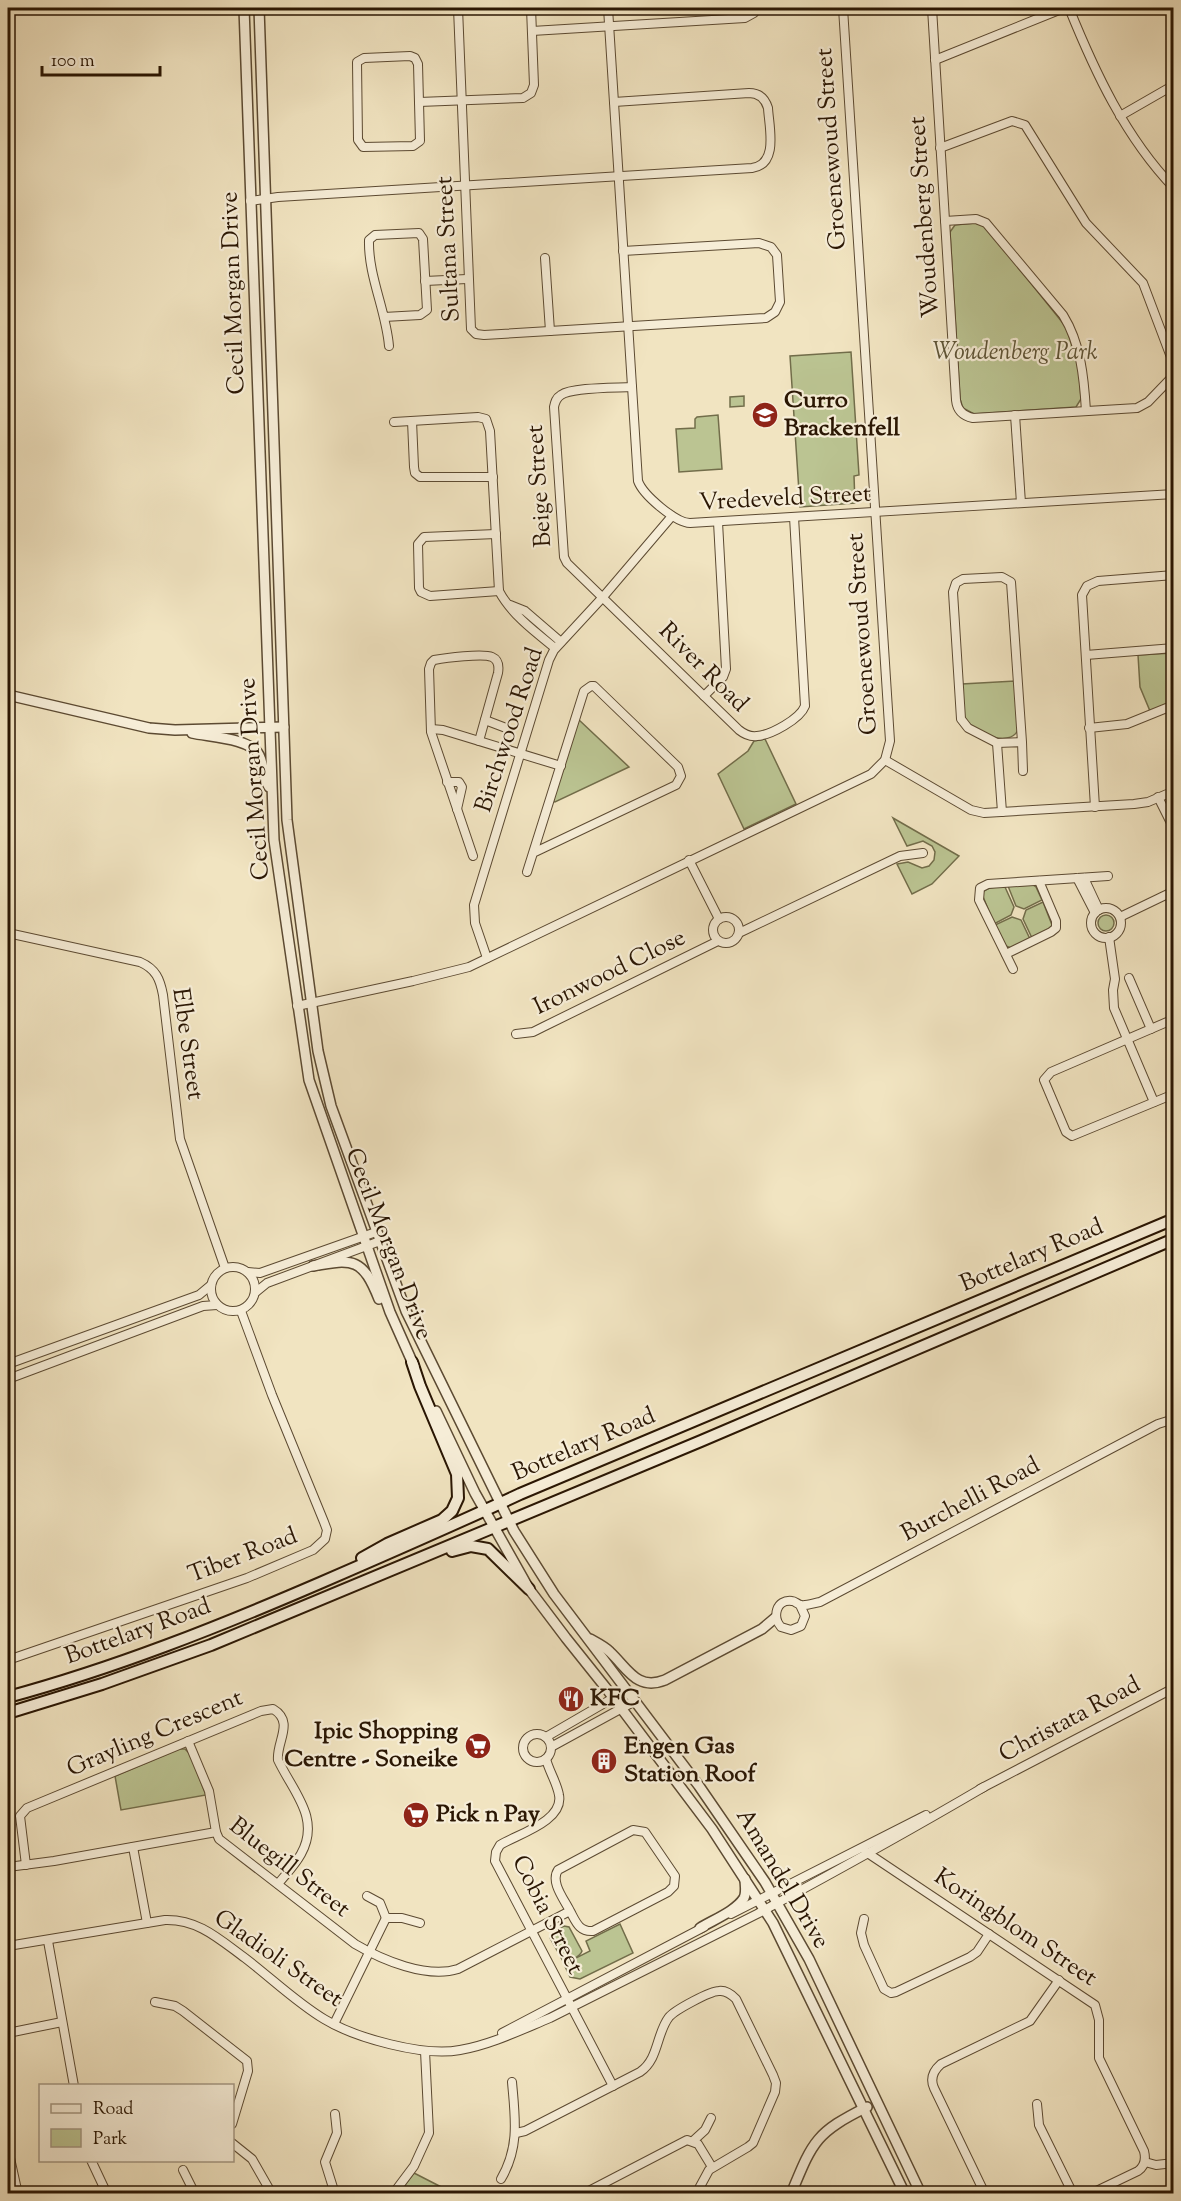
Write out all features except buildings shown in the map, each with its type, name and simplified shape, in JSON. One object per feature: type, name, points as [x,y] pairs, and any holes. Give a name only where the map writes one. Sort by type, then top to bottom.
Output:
[{"type":"main road","name":"Bottelary Road","points":[[8,1697],[149,1652],[240,1617],[501,1503],[1173,1219]]},
{"type":"main road","name":"Bottelary Road","points":[[8,1713],[179,1658],[701,1441],[1173,1239]]},
{"type":"main road","points":[[318,1584],[387,1544],[442,1520],[456,1506],[459,1488],[457,1474],[412,1362]]},
{"type":"main road","points":[[392,1569],[462,1548],[478,1546],[488,1549],[529,1589]]},
{"type":"street","name":"Cecil Morgan Drive","points":[[244,8],[275,849],[309,1080],[364,1241],[396,1326],[493,1527]]},
{"type":"street","name":"Cecil Morgan Drive","points":[[258,8],[289,845],[318,1051],[331,1106],[406,1311],[508,1520]]},
{"type":"street","name":"Sultana Street","points":[[458,8],[469,326],[476,334],[484,335],[766,318],[776,312],[780,302],[777,255],[771,247],[759,243],[623,251]]},
{"type":"street","points":[[419,102],[523,98],[529,95],[534,85],[531,8]]},
{"type":"street","name":"Vredeveld Street","points":[[608,8],[638,481],[642,489],[672,516],[686,524],[1173,494]]},
{"type":"street","points":[[532,31],[745,18],[758,8]]},
{"type":"street","name":"Groenewoud Street","points":[[297,1006],[469,967],[871,774],[885,760],[890,741],[843,8]]},
{"type":"street","name":"Woudenberg Street","points":[[932,8],[958,407],[963,414],[973,418],[1137,408],[1148,402],[1173,375]]},
{"type":"street","points":[[935,60],[1064,8]]},
{"type":"street","points":[[1070,8],[1090,60],[1120,116],[1155,168],[1173,188]]},
{"type":"street","points":[[410,56],[415,58],[418,64],[419,102],[420,141],[417,145],[363,147],[358,141],[357,62],[362,58],[410,56]]},
{"type":"street","points":[[1120,116],[1173,85]]},
{"type":"street","points":[[250,201],[266,198],[757,167],[765,163],[770,155],[765,101],[753,93],[614,102]]},
{"type":"street","points":[[940,148],[1011,121],[1025,125],[1086,223],[1143,283],[1173,365]]},
{"type":"street","points":[[945,221],[976,219],[986,223],[1063,315],[1070,328],[1082,365],[1086,411]]},
{"type":"street","points":[[384,317],[424,313],[427,308],[421,234],[414,232],[375,235],[368,243],[389,346]]},
{"type":"street","points":[[544,258],[550,331]]},
{"type":"street","points":[[425,281],[467,279]]},
{"type":"street","name":"Beige Street","points":[[603,597],[564,557],[554,407],[557,398],[567,392],[632,387]]},
{"type":"street","points":[[1015,415],[1021,503]]},
{"type":"street","points":[[394,422],[478,417],[486,419],[490,431],[499,591],[508,605],[525,611],[558,645]]},
{"type":"street","points":[[412,421],[414,467],[415,473],[420,477],[493,477]]},
{"type":"street","name":"Birchwood Road","points":[[487,958],[475,923],[474,905],[545,672],[558,645],[603,597],[672,516]]},
{"type":"street","name":"River Road","points":[[603,597],[739,730],[750,736],[761,735],[797,718],[803,711],[805,700],[794,516]]},
{"type":"street","points":[[704,696],[723,677],[726,669],[718,522]]},
{"type":"street","points":[[496,534],[424,537],[418,544],[419,588],[421,592],[430,596],[499,591]]},
{"type":"street","points":[[1095,807],[1082,595],[1087,586],[1098,581],[1173,575]]},
{"type":"street","points":[[1022,742],[997,743],[968,728],[961,719],[952,592],[956,583],[963,579],[1002,577],[1011,582],[1022,742],[1023,771]]},
{"type":"street","points":[[1086,655],[1173,648]]},
{"type":"street","points":[[473,856],[431,729],[430,663],[439,659],[489,656],[497,661],[500,666],[479,741]]},
{"type":"street","points":[[527,872],[584,691],[591,686],[599,689],[678,767],[681,776],[676,785],[533,853]]},
{"type":"street","points":[[8,695],[127,724],[237,741],[250,746],[259,756],[265,779],[272,790]]},
{"type":"street","points":[[1089,728],[1127,724],[1173,705]]},
{"type":"street","points":[[485,720],[506,728]]},
{"type":"street","points":[[175,730],[284,727]]},
{"type":"street","points":[[431,729],[443,729],[561,766]]},
{"type":"street","points":[[997,743],[1002,812]]},
{"type":"street","points":[[885,760],[971,810],[984,813],[1134,804],[1148,802],[1173,791]]},
{"type":"street","points":[[447,782],[459,782],[462,787],[457,809]]},
{"type":"street","points":[[1158,797],[1173,829]]},
{"type":"street","points":[[719,919],[713,930],[718,941],[731,943],[739,933],[900,856],[924,853]]},
{"type":"street","points":[[689,860],[719,919]]},
{"type":"street","points":[[1013,969],[979,900],[980,888],[988,884],[1108,876]]},
{"type":"street","points":[[1080,878],[1097,911]]},
{"type":"street","points":[[1006,954],[1056,928],[1056,921],[1039,881]]},
{"type":"street","points":[[1120,917],[1173,891]]},
{"type":"street","points":[[1104,908],[1114,910],[1120,917],[1118,932],[1108,937],[1099,936],[1091,923],[1097,911],[1104,908]]},
{"type":"street","points":[[719,919],[732,918],[738,924],[739,933]]},
{"type":"street","name":"Elbe Street","points":[[8,933],[140,962],[148,966],[158,977],[163,995],[182,1146],[225,1268]]},
{"type":"street","points":[[1108,937],[1116,979],[1112,1000],[1126,1039],[1154,1102]]},
{"type":"street","name":"Ironwood Close","points":[[516,1034],[533,1032],[718,941]]},
{"type":"street","points":[[1129,978],[1151,1029]]},
{"type":"street","points":[[1173,1019],[1051,1072],[1044,1080],[1066,1132],[1072,1137],[1173,1094]]},
{"type":"street","points":[[8,1364],[199,1295],[225,1268],[241,1268],[260,1274],[378,1236]]},
{"type":"street","points":[[211,1285],[213,1299],[217,1305],[229,1312],[241,1311],[249,1305],[263,1285],[314,1266],[364,1241]]},
{"type":"street","points":[[314,1266],[343,1262],[357,1264],[371,1279],[381,1303],[396,1326]]},
{"type":"street","points":[[248,1272],[253,1278],[256,1292]]},
{"type":"street","points":[[8,1378],[203,1306],[217,1305]]},
{"type":"street","name":"Tiber Road","points":[[8,1660],[247,1578],[313,1550],[324,1542],[327,1534],[324,1522],[272,1395],[241,1311]]},
{"type":"street","name":"Burchelli Road","points":[[775,1618],[777,1608],[785,1601],[796,1602],[800,1605],[820,1602],[1158,1424],[1173,1413]]},
{"type":"street","name":"Burchelli Road","points":[[1158,1424],[1173,1419]]},
{"type":"street","name":"Amandel Drive","points":[[508,1520],[554,1594],[711,1803],[772,1893],[809,1959],[921,2193]]},
{"type":"street","name":"Amandel Drive","points":[[493,1527],[529,1589],[712,1829],[759,1900],[804,1983],[905,2193]]},
{"type":"street","points":[[588,1638],[609,1651],[639,1680],[653,1684],[665,1680],[762,1629],[775,1618],[781,1627],[791,1630],[801,1626],[805,1616],[820,1602]]},
{"type":"street","points":[[800,1605],[805,1616]]},
{"type":"street","name":"Christata Road","points":[[859,1848],[984,1787],[1173,1688]]},
{"type":"street","points":[[546,1737],[627,1690]]},
{"type":"street","points":[[551,1747],[546,1737],[542,1735],[532,1735],[523,1744],[526,1757],[542,1760],[551,1747],[635,1701]]},
{"type":"street","name":"Grayling Crescent","points":[[26,1865],[20,1820],[23,1811],[265,1709],[273,1709],[284,1721],[278,1760],[306,1812],[309,1828],[301,1853],[278,1884]]},
{"type":"street","points":[[188,1741],[208,1788],[216,1832]]},
{"type":"street","name":"Cobia Street","points":[[542,1760],[560,1797],[557,1810],[546,1821],[500,1845],[495,1858],[613,2086]]},
{"type":"street","name":"Christata Road","points":[[869,1854],[984,1787]]},
{"type":"street","points":[[633,1830],[642,1830],[647,1834],[675,1876],[674,1886],[668,1892],[593,1930],[587,1931],[581,1928],[570,1911],[555,1881],[558,1869],[633,1830]]},
{"type":"street","name":"Bluegill Street","points":[[8,1867],[216,1832],[219,1839],[355,1944],[370,1953],[420,1970],[442,1972],[458,1969],[570,1911]]},
{"type":"street","points":[[133,1846],[147,1923]]},
{"type":"street","points":[[772,1893],[859,1848]]},
{"type":"street","name":"Koringblom Street","points":[[859,1848],[1091,2001],[1097,2010],[1099,2020],[1099,2058],[1144,2151],[1145,2162]]},
{"type":"street","points":[[777,1902],[869,1854]]},
{"type":"street","points":[[700,1928],[743,1899],[746,1889],[744,1877]]},
{"type":"street","name":"Gladioli Street","points":[[488,2041],[700,1928],[772,1893]]},
{"type":"street","points":[[334,2024],[386,1918],[380,1903],[367,1896]]},
{"type":"street","name":"Gladioli Street","points":[[8,1946],[165,1920],[179,1921],[206,1929],[324,2019],[334,2024],[368,2037],[408,2048],[425,2051],[460,2050],[520,2030],[572,2006],[777,1902]]},
{"type":"street","points":[[386,1918],[402,1918],[420,1923]]},
{"type":"street","points":[[864,1919],[861,1933],[864,1945],[883,1986],[891,1993],[970,1957],[977,1952],[990,1934]]},
{"type":"street","points":[[48,1941],[74,2084]]},
{"type":"street","points":[[985,2193],[934,2088],[932,2080],[934,2072],[941,2064],[1030,2021],[1059,1980]]},
{"type":"street","points":[[516,2133],[525,2131],[648,2066],[665,2023],[672,2014],[714,1992],[722,1991],[733,1996],[773,2075],[776,2088],[753,2143],[712,2168],[704,2176],[696,2193]]},
{"type":"street","points":[[155,2001],[170,2004],[183,2011],[247,2061],[248,2070],[234,2117]]},
{"type":"street","points":[[8,2032],[62,2022]]},
{"type":"street","points":[[393,2193],[414,2166],[429,2133],[425,2051]]},
{"type":"street","points":[[501,2179],[510,2164],[516,2133],[512,2082]]},
{"type":"street","points":[[791,2193],[817,2139],[833,2126],[878,2102]]},
{"type":"street","points":[[1037,2104],[1039,2125],[1073,2193]]},
{"type":"street","points":[[334,2114],[337,2133],[325,2162],[335,2193]]},
{"type":"street","points":[[693,2141],[705,2130],[711,2118]]},
{"type":"street","points":[[583,2193],[682,2142],[693,2141],[698,2144],[712,2168]]},
{"type":"street","points":[[234,2145],[252,2159],[272,2193]]},
{"type":"street","points":[[8,2149],[18,2193]]},
{"type":"street","points":[[92,2162],[108,2193]]},
{"type":"street","points":[[1090,2193],[1138,2171],[1145,2162],[1156,2165],[1173,2163]]},
{"type":"street","points":[[183,2170],[195,2193]]},
{"type":"street","points":[[341,2193],[356,2191],[378,2193]]},
{"type":"green space","points":[[702,8],[752,8],[745,11],[703,14]]},
{"type":"green space","name":"Woudenberg Park","points":[[975,223],[985,226],[1066,327],[1079,366],[1081,399],[1076,407],[974,414],[963,408],[960,399],[950,232],[955,225]]},
{"type":"green space","points":[[851,352],[859,475],[854,476],[855,503],[800,507],[790,356]]},
{"type":"green space","points":[[744,396],[744,406],[730,407],[730,397]]},
{"type":"green space","points":[[718,415],[722,469],[679,472],[676,429],[695,428],[697,417]]},
{"type":"green space","points":[[1173,653],[1173,701],[1150,711],[1140,687],[1138,655]]},
{"type":"green space","points":[[1015,681],[1018,730],[1013,736],[999,738],[991,736],[982,733],[969,723],[963,710],[962,684]]},
{"type":"green space","points":[[578,719],[629,767],[555,802],[553,801]]},
{"type":"green space","points":[[765,739],[796,804],[744,829],[718,774],[748,751],[754,741]]},
{"type":"green space","points":[[893,818],[959,856],[932,884],[912,894],[897,864],[908,862],[922,868],[929,866],[934,860],[935,852],[932,846],[923,841],[907,846]]},
{"type":"green space","points":[[1033,885],[1042,900],[1024,909],[1016,906],[1008,886]]},
{"type":"green space","points":[[1005,887],[1014,907],[1011,915],[994,924],[982,894],[989,888]]},
{"type":"green space","points":[[1043,902],[1052,925],[1050,929],[1032,938],[1023,919],[1026,910]]},
{"type":"green space","points":[[1103,915],[1109,915],[1114,923],[1112,929],[1103,931],[1098,926],[1098,920]]},
{"type":"green space","points":[[1012,917],[1021,920],[1030,939],[1011,948],[1006,946],[995,925]]},
{"type":"green space","points":[[179,1749],[185,1749],[190,1754],[206,1795],[121,1810],[115,1776]]},
{"type":"green space","points":[[620,1924],[633,1953],[580,1979],[570,1977],[564,1964],[590,1951],[586,1941]]},
{"type":"green space","points":[[564,1926],[569,1927],[582,1951],[577,1957],[563,1961],[550,1938],[552,1932]]},
{"type":"green space","points":[[414,2173],[453,2193],[398,2194]]},
{"type":"place","name":"Curro Brackenfell","points":[[765,415]]},
{"type":"place","name":"KFC","points":[[571,1699]]},
{"type":"place","name":"Ipic Shopping Centre - Soneike","points":[[478,1746]]},
{"type":"place","name":"Engen Gas Station Roof","points":[[604,1761]]},
{"type":"place","name":"Pick n Pay","points":[[416,1815]]}]
